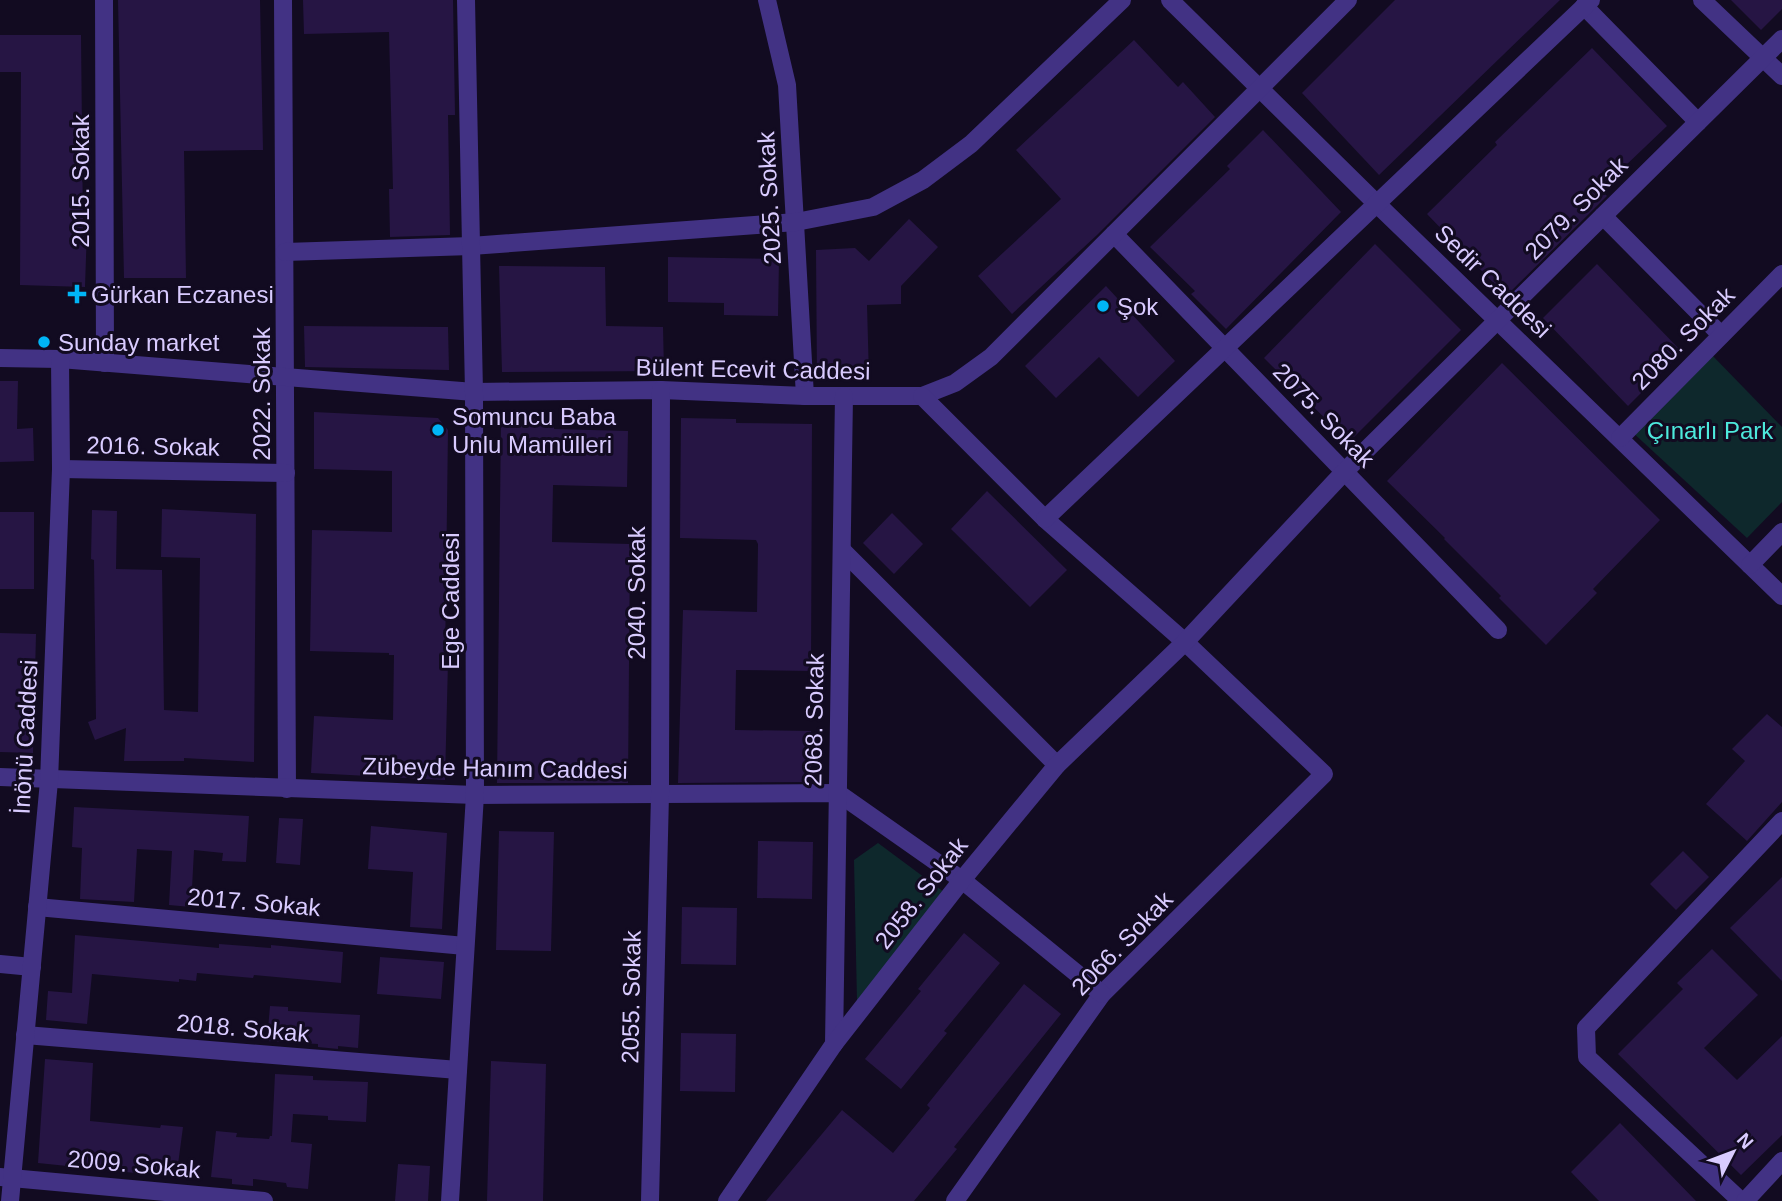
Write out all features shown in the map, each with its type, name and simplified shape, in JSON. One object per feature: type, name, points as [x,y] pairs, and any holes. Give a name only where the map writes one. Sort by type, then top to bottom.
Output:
[{"type":"street","name":"2015. Sokak","points":[[104,0],[105,363]]},
{"type":"street","name":"2022. Sokak","points":[[283,0],[287,789]]},
{"type":"street","name":"Ege Caddesi","points":[[450,1201],[475,795],[474,392],[466,0]]},
{"type":"street","name":"2025. Sokak","points":[[766,0],[787,85],[805,396]]},
{"type":"street","points":[[285,252],[471,246],[796,222],[873,207],[923,180],[971,144],[1122,0]]},
{"type":"street","name":"Sedir Caddesi","points":[[1170,0],[1782,596]]},
{"type":"street","name":"Bülent Ecevit Caddesi","points":[[0,358],[60,359],[474,392],[660,390],[805,396],[922,396],[955,383],[991,356],[1348,0]]},
{"type":"street","points":[[1702,0],[1782,76]]},
{"type":"street","points":[[1045,519],[1587,3],[1698,122]]},
{"type":"street","name":"2079. Sokak","points":[[1185,642],[1345,471],[1782,39]]},
{"type":"street","points":[[1602,216],[1721,335]]},
{"type":"street","name":"2075. Sokak","points":[[1114,234],[1499,630]]},
{"type":"street","name":"2080. Sokak","points":[[1620,438],[1782,274]]},
{"type":"street","name":"İnönü Caddesi","points":[[10,1201],[6,1177],[25,1035],[49,780],[61,470],[60,359]]},
{"type":"street","name":"2040. Sokak","points":[[660,390],[660,795]]},
{"type":"street","name":"2068. Sokak","points":[[834,1044],[844,396]]},
{"type":"street","points":[[922,396],[1045,519],[1185,642]]},
{"type":"street","name":"2016. Sokak","points":[[61,470],[286,472]]},
{"type":"street","points":[[1750,565],[1782,533]]},
{"type":"street","points":[[842,550],[1057,765]]},
{"type":"street","name":"2058. Sokak","points":[[727,1201],[834,1044],[962,880],[1057,765],[1185,642]]},
{"type":"street","name":"2066. Sokak","points":[[955,1201],[1102,994],[1324,774],[1185,642]]},
{"type":"street","name":"Zübeyde Hanım Caddesi","points":[[0,777],[475,795],[838,793]]},
{"type":"street","points":[[838,793],[962,880],[1102,994]]},
{"type":"street","name":"2055. Sokak","points":[[650,1201],[660,795]]},
{"type":"street","points":[[1782,821],[1586,1028],[1587,1057],[1743,1201],[1782,1161]]},
{"type":"street","name":"2017. Sokak","points":[[37,907],[465,946]]},
{"type":"street","points":[[0,964],[32,967]]},
{"type":"street","name":"2018. Sokak","points":[[25,1035],[457,1070]]},
{"type":"street","name":"2009. Sokak","points":[[6,1177],[264,1201]]},
{"type":"green space","name":"Çınarlı Park","points":[[1709,352],[1782,427],[1782,502],[1747,538],[1630,430]]},
{"type":"green space","points":[[878,843],[944,892],[857,1002],[854,860]]},
{"type":"building","points":[[118,0],[260,0],[263,150],[184,151],[186,278],[124,278]]},
{"type":"building","points":[[303,0],[453,0],[455,115],[448,115],[450,235],[390,237],[389,189],[393,189],[389,32],[304,34]]},
{"type":"building","points":[[1395,0],[1560,0],[1379,175],[1302,93]]},
{"type":"building","points":[[1731,0],[1782,0],[1782,9],[1761,30]]},
{"type":"building","points":[[0,35],[81,35],[83,228],[87,228],[85,287],[20,285],[21,72],[0,72]]},
{"type":"building","points":[[1134,40],[1178,87],[1183,82],[1215,117],[1097,235],[1012,314],[978,276],[1061,199],[1016,150]]},
{"type":"building","points":[[1592,48],[1667,126],[1601,189],[1607,196],[1506,296],[1427,214],[1497,145],[1495,142]]},
{"type":"building","points":[[1263,130],[1341,212],[1226,329],[1191,294],[1195,291],[1150,247],[1230,169],[1227,166]]},
{"type":"building","points":[[909,219],[938,247],[901,286],[901,304],[867,305],[869,377],[817,379],[816,250],[855,248],[869,261]]},
{"type":"building","points":[[1375,244],[1461,330],[1349,442],[1264,358]]},
{"type":"building","points":[[668,257],[779,259],[778,316],[724,315],[724,303],[668,302]]},
{"type":"building","points":[[1597,264],[1682,352],[1628,406],[1543,318]]},
{"type":"building","points":[[499,266],[605,267],[606,326],[663,327],[664,371],[502,372]]},
{"type":"building","points":[[1106,286],[1175,361],[1138,397],[1099,357],[1056,398],[1025,366]]},
{"type":"building","points":[[304,326],[448,327],[449,370],[305,367]]},
{"type":"building","points":[[1502,363],[1660,520],[1593,589],[1597,593],[1546,645],[1387,481]]},
{"type":"building","points":[[0,381],[18,381],[17,429],[33,428],[34,461],[0,462]]},
{"type":"building","points":[[314,412],[438,418],[448,430],[445,780],[311,773],[314,716],[393,720],[394,655],[310,651],[312,530],[392,532],[392,471],[314,469]]},
{"type":"building","points":[[501,418],[554,419],[554,429],[628,431],[627,487],[553,485],[552,542],[630,544],[628,783],[497,783]]},
{"type":"building","points":[[681,418],[736,419],[736,423],[812,424],[811,671],[736,670],[735,730],[811,731],[811,782],[678,783],[683,610],[757,612],[758,544],[756,540],[680,538]]},
{"type":"building","points":[[987,491],[1067,570],[1030,607],[951,529]]},
{"type":"building","points":[[162,509],[256,514],[254,762],[184,758],[184,761],[124,761],[126,728],[95,740],[88,722],[96,719],[92,510],[117,511],[116,569],[162,570],[164,710],[198,712],[200,558],[161,557]]},
{"type":"building","points":[[0,512],[34,512],[34,589],[0,589]]},
{"type":"building","points":[[892,513],[923,544],[894,574],[863,543]]},
{"type":"building","points":[[0,633],[36,634],[33,753],[0,752]]},
{"type":"building","points":[[1767,714],[1782,727],[1782,802],[1747,841],[1706,804],[1745,761],[1732,749]]},
{"type":"building","points":[[74,807],[249,816],[246,862],[222,861],[223,853],[194,850],[191,907],[169,905],[172,851],[137,849],[134,902],[80,899],[82,848],[72,847]]},
{"type":"building","points":[[279,818],[303,819],[300,865],[276,863]]},
{"type":"building","points":[[371,826],[447,833],[442,929],[410,927],[413,872],[368,869]]},
{"type":"building","points":[[499,831],[554,832],[551,951],[496,950]]},
{"type":"building","points":[[758,841],[813,842],[812,899],[757,898]]},
{"type":"building","points":[[1683,851],[1709,877],[1676,910],[1650,884]]},
{"type":"building","points":[[1782,877],[1782,981],[1730,928]]},
{"type":"building","points":[[682,907],[737,908],[736,965],[681,964]]},
{"type":"building","points":[[964,933],[1000,963],[901,1089],[865,1059]]},
{"type":"building","points":[[75,935],[219,948],[219,944],[271,948],[271,945],[343,952],[341,983],[197,973],[196,981],[179,979],[179,982],[92,974],[87,1024],[46,1020],[48,991],[72,993]]},
{"type":"building","points":[[1712,949],[1758,995],[1704,1048],[1737,1080],[1782,1036],[1782,1135],[1741,1175],[1618,1054],[1683,989],[1677,983]]},
{"type":"building","points":[[380,957],[444,962],[441,999],[377,994]]},
{"type":"building","points":[[1024,984],[1061,1014],[914,1201],[766,1201],[842,1110],[893,1153],[930,1108],[927,1105]]},
{"type":"building","points":[[270,1006],[288,1007],[288,1011],[360,1015],[358,1048],[338,1046],[338,1049],[318,1047],[318,1044],[267,1041]]},
{"type":"building","points":[[681,1033],[736,1034],[735,1092],[680,1091]]},
{"type":"building","points":[[45,1059],[93,1063],[90,1121],[160,1128],[161,1125],[183,1127],[177,1172],[146,1168],[145,1174],[38,1163]]},
{"type":"building","points":[[491,1061],[546,1064],[543,1201],[487,1201]]},
{"type":"building","points":[[275,1074],[313,1076],[313,1080],[368,1082],[366,1122],[328,1120],[328,1116],[293,1114],[291,1142],[312,1144],[308,1189],[253,1179],[253,1186],[232,1184],[232,1179],[211,1177],[216,1131],[237,1133],[236,1137],[269,1139],[272,1136]]},
{"type":"building","points":[[1620,1123],[1696,1201],[1599,1201],[1571,1172]]},
{"type":"building","points":[[398,1164],[430,1166],[428,1201],[395,1201]]},
{"type":"place","name":"Gürkan Eczanesi","points":[[77,294]]},
{"type":"place","name":"Şok","points":[[1103,306]]},
{"type":"place","name":"Sunday market","points":[[44,342]]},
{"type":"place","name":"Somuncu Baba Unlu Mamülleri","points":[[438,430]]}]
